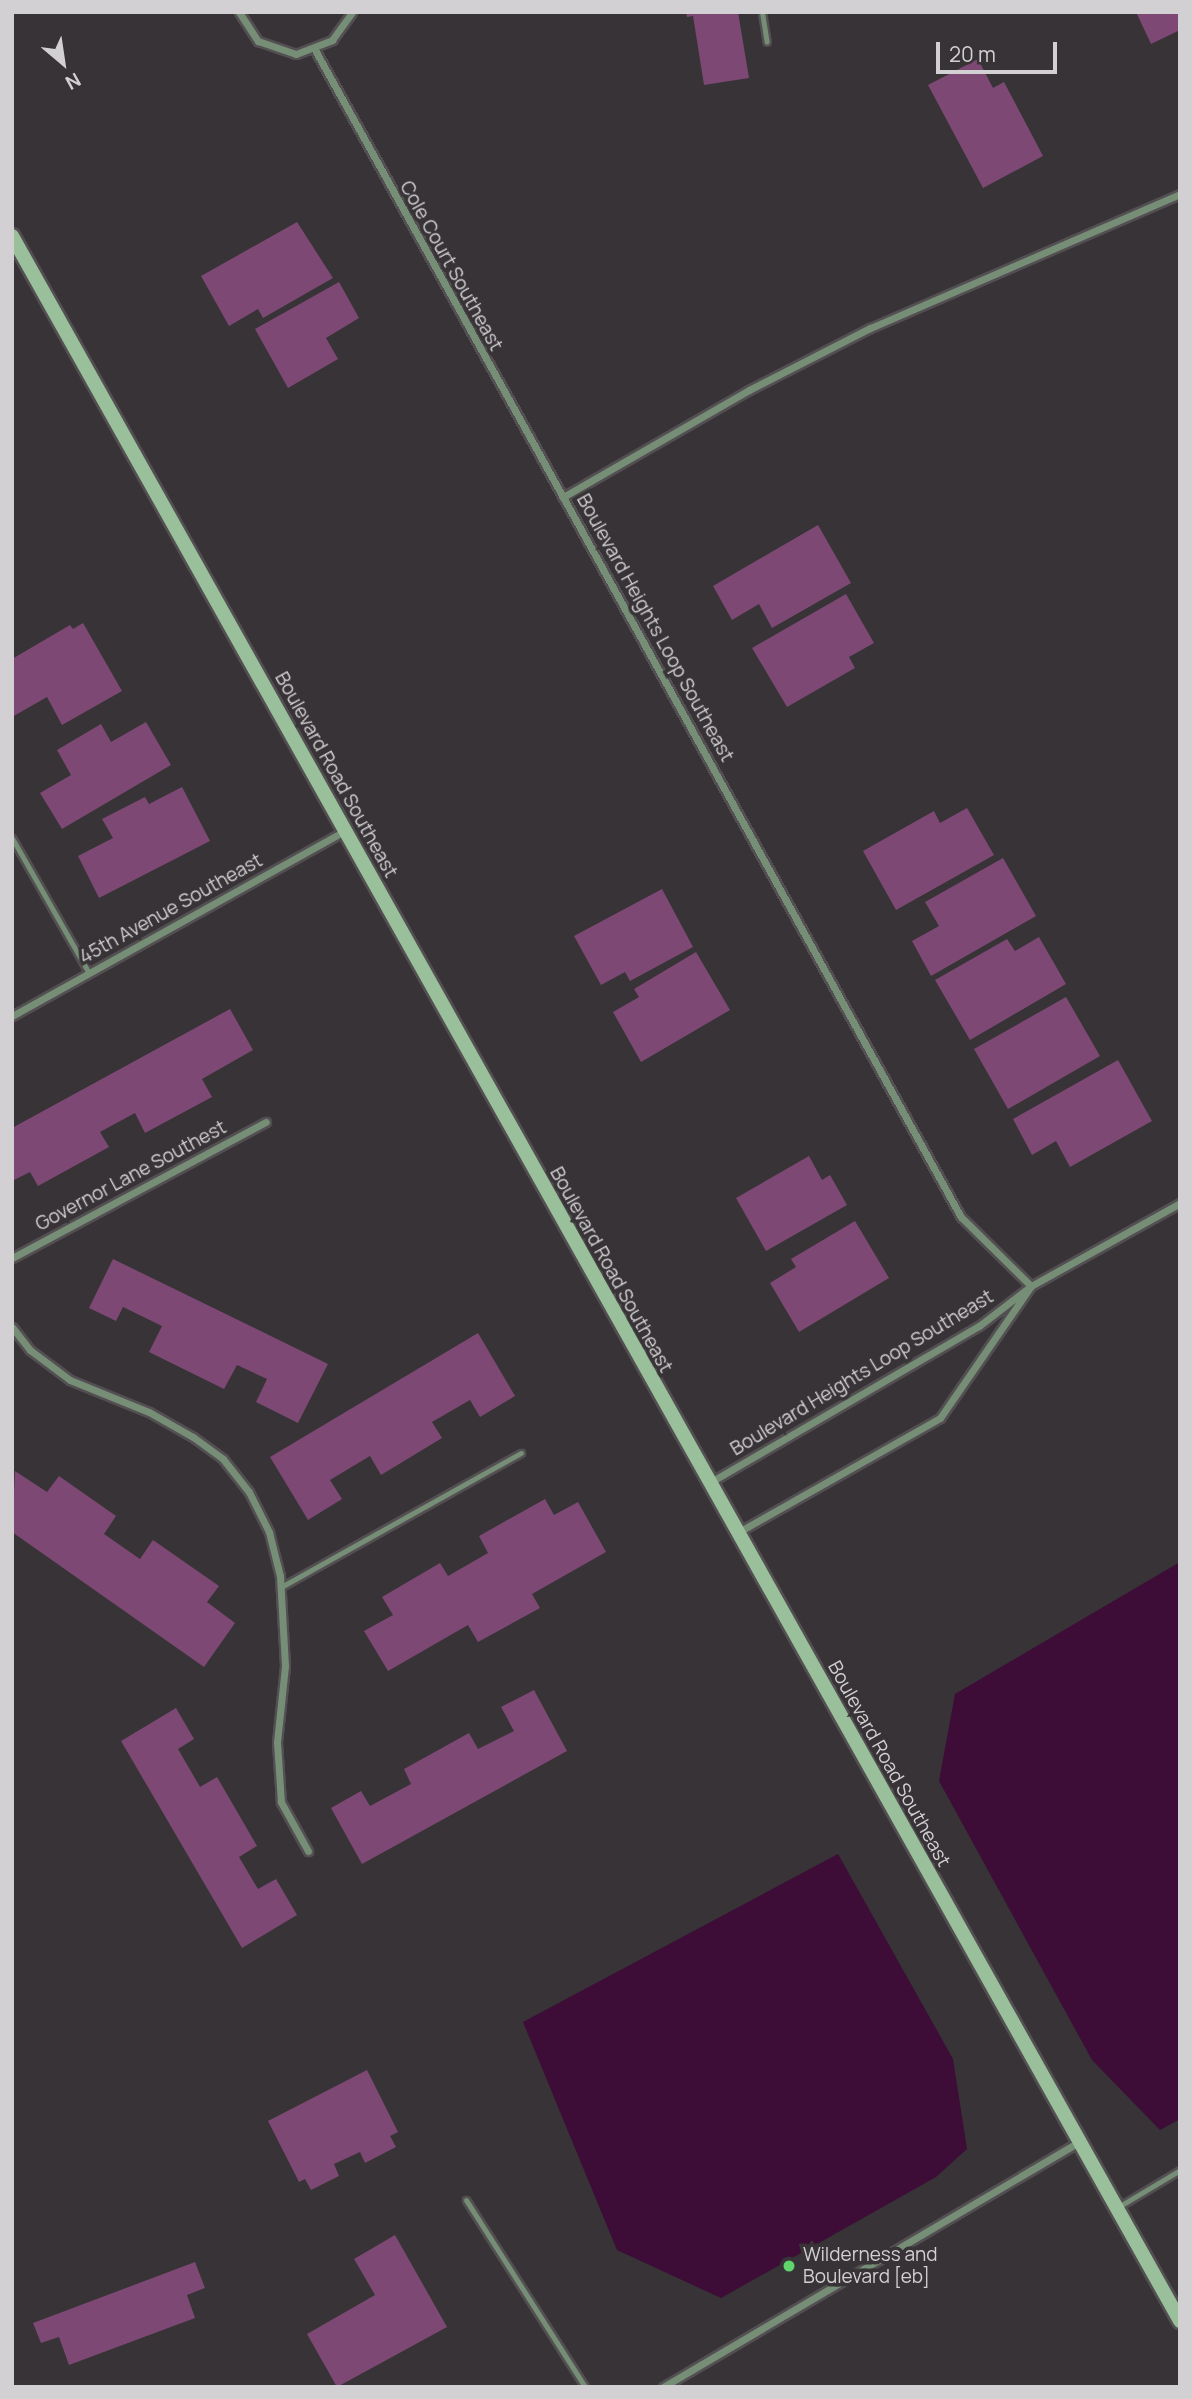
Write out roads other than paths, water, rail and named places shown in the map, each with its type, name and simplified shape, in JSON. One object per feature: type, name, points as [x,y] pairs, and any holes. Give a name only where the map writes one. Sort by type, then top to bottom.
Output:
[{"type":"street","points":[[239,12],[258,41],[276,50],[296,54],[315,50],[332,40],[352,12]]},
{"type":"street","name":"Cole Court Southeast","points":[[315,50],[563,497]]},
{"type":"street","name":"Boulevard Heights Loop Southeast","points":[[1031,1286],[961,1217],[563,497],[726,402],[870,328],[1180,194]]},
{"type":"street","name":"Boulevard Road Southeast","points":[[12,236],[708,1484],[1180,2321]]},
{"type":"street","name":"45th Avenue Southeast","points":[[12,1016],[345,831]]},
{"type":"street","name":"Governor Lane Southest","points":[[12,1258],[266,1122]]},
{"type":"street","name":"Boulevard Heights Loop Southeast","points":[[708,1484],[979,1326],[1031,1286],[1180,1203]]},
{"type":"street","name":"Boulevard Heights Loop Southeast","points":[[736,1533],[940,1418],[1031,1286]]},
{"type":"street","points":[[12,1327],[30,1350],[70,1380],[149,1412],[223,1459],[249,1492],[269,1532],[281,1587],[285,1666],[277,1742],[281,1802],[308,1851]]},
{"type":"street","points":[[663,2387],[1078,2143]]},
{"type":"lane","points":[[762,12],[767,42]]},
{"type":"lane","points":[[12,838],[89,973]]},
{"type":"lane","points":[[281,1587],[522,1453]]},
{"type":"lane","points":[[1115,2208],[1180,2170]]},
{"type":"lane","points":[[466,2200],[585,2387]]},
{"type":"place","name":"Wilderness and Boulevard [eb]","points":[[789,2266]]}]
